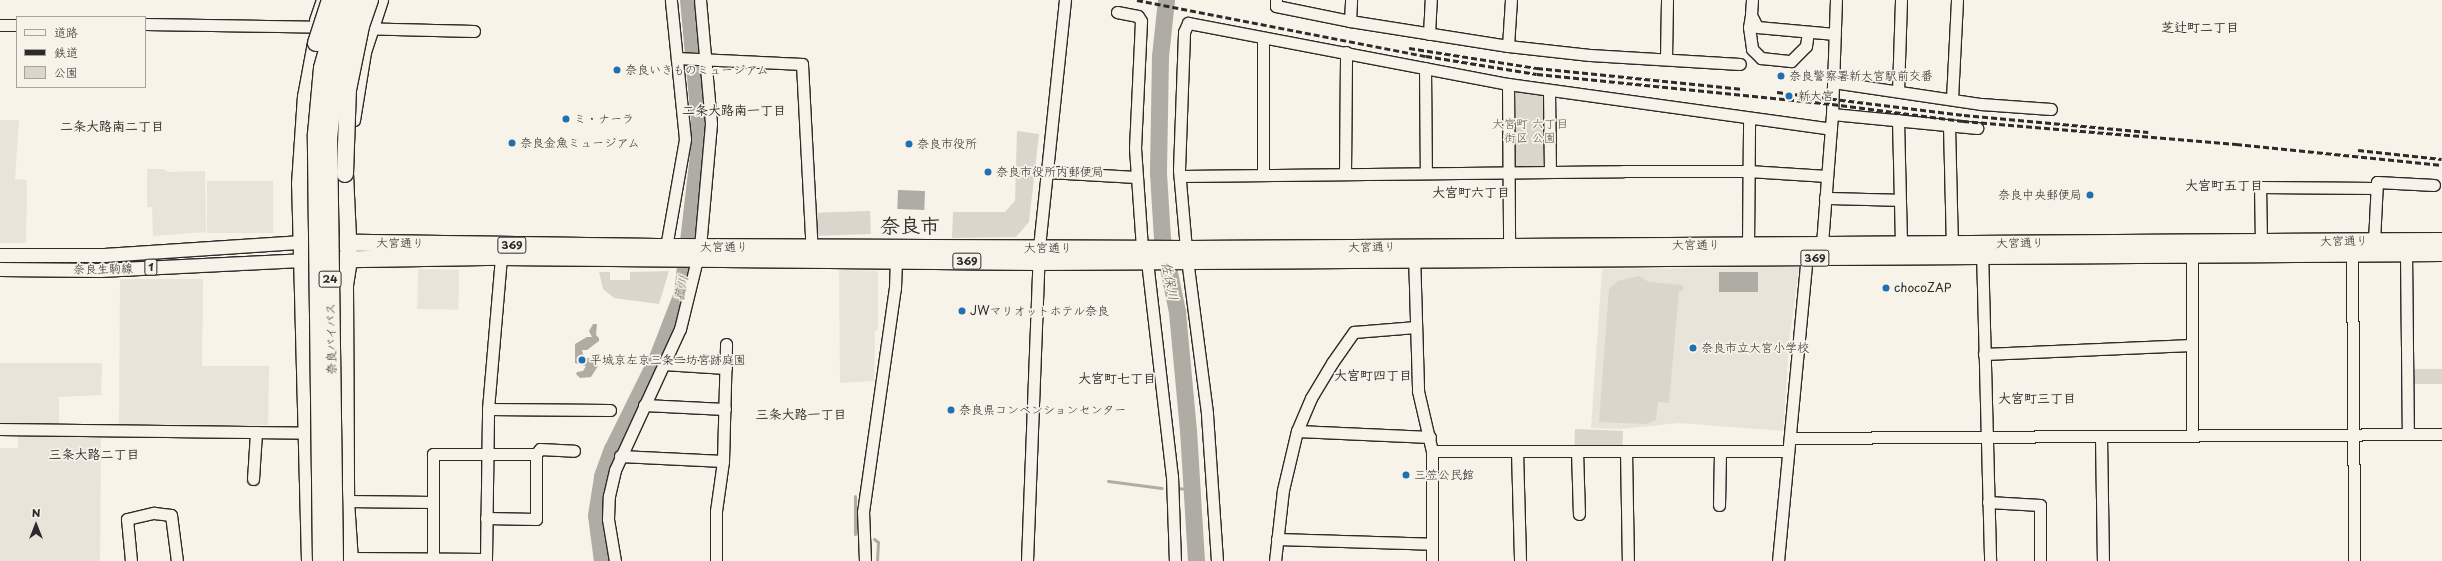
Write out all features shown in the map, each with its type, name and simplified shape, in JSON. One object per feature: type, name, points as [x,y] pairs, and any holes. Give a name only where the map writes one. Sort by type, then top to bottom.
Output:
[{"type":"highway","points":[[310,561],[300,184],[306,97],[316,43],[330,0]]},
{"type":"highway","name":"奈良バイパス","points":[[321,561],[316,134],[322,68],[341,0]]},
{"type":"highway","name":"奈良バイパス","points":[[345,560],[329,138],[335,81],[344,41],[357,0]]},
{"type":"highway","points":[[345,560],[345,285],[349,260],[345,174],[348,90],[361,26],[370,0]]},
{"type":"highway","name":"大宮通り","points":[[302,242],[348,241],[697,253],[1039,255],[1414,253],[1807,258],[1982,250],[2261,242],[2406,253],[2442,253]]},
{"type":"highway","name":"大宮通り","points":[[1414,253],[1509,247],[1952,244],[1982,250],[2192,254],[2352,248],[2374,241],[2442,241]]},
{"type":"highway","name":"大宮通り","points":[[302,260],[501,257],[672,251]]},
{"type":"highway","name":"大宮通り","points":[[812,254],[896,261],[1039,255]]},
{"type":"main road","name":"奈良生駒線","points":[[0,255],[104,255],[302,242]]},
{"type":"main road","name":"奈良生駒線","points":[[0,269],[100,270],[302,260]]},
{"type":"street","points":[[300,184],[296,162],[298,110],[313,26],[322,0]]},
{"type":"street","points":[[345,174],[349,162],[357,93],[372,30],[382,0]]},
{"type":"street","points":[[670,0],[685,139],[672,251]]},
{"type":"street","points":[[615,561],[611,546],[609,496],[620,456],[682,322],[697,253],[711,123],[700,0]]},
{"type":"street","points":[[1027,561],[1039,255],[1065,0]]},
{"type":"street","points":[[1276,0],[1276,6],[1350,21],[1508,46],[1590,55],[1666,58],[1740,64]]},
{"type":"street","points":[[1350,21],[1351,0]]},
{"type":"street","points":[[1429,34],[1431,0]]},
{"type":"street","points":[[1508,46],[1511,0]]},
{"type":"street","points":[[1666,58],[1667,0]]},
{"type":"street","points":[[1752,0],[1749,27],[1752,49],[1761,58],[1791,61],[1806,46],[1808,32]]},
{"type":"street","points":[[1778,561],[1807,258],[1822,244],[1832,114],[1836,0]]},
{"type":"street","points":[[1898,91],[1901,0]]},
{"type":"street","points":[[1952,100],[1957,0]]},
{"type":"street","points":[[1117,12],[1138,16],[1141,20],[1135,148],[1136,178],[1147,255],[1172,476],[1175,561]]},
{"type":"street","points":[[1751,15],[1757,27],[1835,34]]},
{"type":"street","points":[[1217,561],[1207,413],[1185,255],[1181,176],[1184,32],[1188,23],[1508,84],[1608,97],[1637,104],[1740,115],[1749,120],[1831,129]]},
{"type":"street","points":[[146,24],[313,26],[372,30],[474,31]]},
{"type":"street","points":[[0,25],[16,25]]},
{"type":"street","points":[[1262,38],[1263,175]]},
{"type":"street","points":[[1345,174],[1346,52]]},
{"type":"street","points":[[677,58],[802,64],[812,254]]},
{"type":"street","points":[[1425,68],[1426,173]]},
{"type":"street","points":[[1833,82],[1952,100],[2051,110]]},
{"type":"street","points":[[1508,84],[1509,247]]},
{"type":"street","points":[[1549,90],[1550,172]]},
{"type":"street","points":[[1832,114],[1977,128]]},
{"type":"street","points":[[1748,245],[1749,120]]},
{"type":"street","points":[[1898,120],[1901,244]]},
{"type":"street","points":[[1949,125],[1952,244]]},
{"type":"street","points":[[1181,176],[1748,171],[1827,176]]},
{"type":"street","points":[[1048,172],[1136,178]]},
{"type":"street","points":[[2374,241],[2377,182],[2434,185]]},
{"type":"street","points":[[2261,242],[2260,188],[2376,188]]},
{"type":"street","points":[[1825,198],[1899,200]]},
{"type":"street","points":[[2352,248],[2354,561]]},
{"type":"street","points":[[1982,250],[1990,561]]},
{"type":"street","points":[[1414,253],[1418,391],[1430,437],[1432,451],[1432,561]]},
{"type":"street","points":[[2406,253],[2408,434]]},
{"type":"street","points":[[2192,254],[2192,435]]},
{"type":"street","points":[[345,560],[433,558],[486,559],[486,453],[488,409],[501,257]]},
{"type":"street","points":[[865,561],[863,512],[895,288],[896,261]]},
{"type":"street","points":[[1275,561],[1283,490],[1298,431],[1311,398],[1354,332],[1416,327]]},
{"type":"street","points":[[716,561],[716,511],[723,461],[726,344]]},
{"type":"street","points":[[1984,354],[2192,345]]},
{"type":"street","points":[[663,364],[726,368]]},
{"type":"street","points":[[644,405],[724,409]]},
{"type":"street","points":[[488,409],[610,410]]},
{"type":"street","points":[[0,429],[307,433]]},
{"type":"street","points":[[1298,431],[1430,437]]},
{"type":"street","points":[[253,479],[256,432]]},
{"type":"street","points":[[1790,438],[2442,434]]},
{"type":"street","points":[[2101,436],[2103,561]]},
{"type":"street","points":[[486,518],[536,519],[536,454],[540,449],[574,451]]},
{"type":"street","points":[[1432,451],[1788,451]]},
{"type":"street","points":[[1517,451],[1520,561]]},
{"type":"street","points":[[1577,451],[1579,514]]},
{"type":"street","points":[[1626,451],[1628,561]]},
{"type":"street","points":[[1719,505],[1720,451]]},
{"type":"street","points":[[433,558],[433,454],[536,454]]},
{"type":"street","points":[[620,456],[723,461]]},
{"type":"street","points":[[346,500],[433,502]]},
{"type":"street","points":[[1988,502],[2040,505],[2040,561]]},
{"type":"street","points":[[131,561],[127,519],[154,513],[171,515],[177,561]]},
{"type":"street","points":[[1277,539],[1432,544]]},
{"type":"shaded area","points":[[0,120],[19,120],[15,179],[27,180],[26,243],[0,243]]},
{"type":"shaded area","points":[[147,169],[164,169],[167,172],[205,171],[206,232],[153,236],[152,207],[147,207]]},
{"type":"shaded area","points":[[207,181],[273,181],[273,233],[207,233]]},
{"type":"shaded area","points":[[898,190],[925,191],[924,210],[897,209]]},
{"type":"shaded area","name":"奈良市立大宮小学校","points":[[1799,267],[1789,343],[1783,431],[1679,423],[1621,429],[1591,428],[1602,269]]},
{"type":"shaded area","points":[[418,269],[459,270],[458,310],[417,309]]},
{"type":"shaded area","points":[[839,270],[878,271],[878,329],[875,331],[874,381],[840,383]]},
{"type":"shaded area","points":[[1719,272],[1758,272],[1758,292],[1719,292]]},
{"type":"shaded area","points":[[120,279],[203,279],[202,366],[269,366],[268,425],[119,424]]},
{"type":"shaded area","points":[[593,324],[597,324],[596,335],[599,338],[599,341],[587,350],[582,350],[584,357],[595,360],[594,365],[598,366],[591,377],[580,378],[576,374],[577,372],[583,371],[586,366],[575,363],[575,344],[587,337],[592,337],[589,331]]},
{"type":"shaded area","points":[[0,363],[102,363],[101,395],[59,397],[59,425],[0,423]]},
{"type":"shaded area","points":[[18,435],[101,435],[100,561],[0,561],[0,448],[18,448]]},
{"type":"green space","name":"大宮町 六丁目 街区 公園","points":[[1518,90],[1543,93],[1546,97],[1547,164],[1543,168],[1518,169],[1514,164],[1514,94]]},
{"type":"green space","points":[[1017,131],[1039,134],[1029,222],[1016,237],[952,238],[953,212],[1005,212],[1015,201]]},
{"type":"green space","points":[[870,211],[871,234],[818,236],[817,213]]},
{"type":"green space","points":[[669,271],[659,304],[614,298],[603,289],[599,272],[610,272],[610,280],[630,280],[630,272]]},
{"type":"green space","points":[[1639,276],[1649,282],[1683,285],[1683,291],[1679,291],[1669,403],[1658,402],[1656,420],[1646,424],[1599,422],[1609,289],[1618,281]]},
{"type":"green space","points":[[2411,369],[2442,369],[2442,384],[2411,384]]},
{"type":"green space","points":[[1575,429],[1623,431],[1622,448],[1574,446]]},
{"type":"waterway","name":"菰川","points":[[602,561],[596,515],[602,476],[612,449],[656,360],[682,293],[698,155],[699,120],[688,0]]},
{"type":"waterway","name":"佐保川","points":[[1166,0],[1160,56],[1158,173],[1162,238],[1177,312],[1188,430],[1196,561]]},
{"type":"waterway","points":[[1108,481],[1162,488]]},
{"type":"waterway","points":[[1175,488],[1191,489]]},
{"type":"waterway","points":[[855,496],[855,534]]},
{"type":"waterway","points":[[874,539],[878,542],[877,561]]},
{"type":"railway","points":[[1137,0],[1426,56],[1537,74],[1832,104],[1963,121],[2236,144],[2442,165]]},
{"type":"railway","points":[[1409,48],[1537,68],[1743,89]]},
{"type":"railway","points":[[1777,92],[1964,115],[2148,132]]},
{"type":"railway","points":[[2358,150],[2442,159]]},
{"type":"place","name":"奈良いきものミュージアム","points":[[617,70]]},
{"type":"place","name":"奈良警察署新大宮駅前交番","points":[[1781,76]]},
{"type":"place","name":"新大宮","points":[[1789,96]]},
{"type":"place","name":"ミ・ナーラ","points":[[566,119]]},
{"type":"place","name":"奈良金魚ミュージアム","points":[[512,143]]},
{"type":"place","name":"奈良市役所","points":[[909,144]]},
{"type":"place","name":"奈良市役所内郵便局","points":[[988,172]]},
{"type":"place","name":"奈良中央郵便局","points":[[2090,195]]},
{"type":"place","name":"chocoZAP","points":[[1886,288]]},
{"type":"place","name":"JWマリオットホテル奈良","points":[[962,311]]},
{"type":"place","name":"奈良市立大宮小学校","points":[[1693,348]]},
{"type":"place","name":"平城京左京三条二坊宮跡庭園","points":[[582,360]]},
{"type":"place","name":"奈良県コンベンションセンター","points":[[951,410]]},
{"type":"place","name":"三笠公民館","points":[[1406,475]]},
{"type":"district","name":"芝辻町二丁目","points":[[2200,27]]},
{"type":"district","name":"二条大路南一丁目","points":[[734,110]]},
{"type":"district","name":"二条大路南二丁目","points":[[112,126]]},
{"type":"district","name":"大宮町五丁目","points":[[2224,185]]},
{"type":"district","name":"大宮町六丁目","points":[[1471,192]]},
{"type":"district","name":"奈良市","points":[[910,225]]},
{"type":"district","name":"大宮町四丁目","points":[[1373,375]]},
{"type":"district","name":"大宮町七丁目","points":[[1117,378]]},
{"type":"district","name":"大宮町三丁目","points":[[2037,398]]},
{"type":"district","name":"三条大路一丁目","points":[[801,414]]},
{"type":"district","name":"三条大路二丁目","points":[[94,454]]}]
